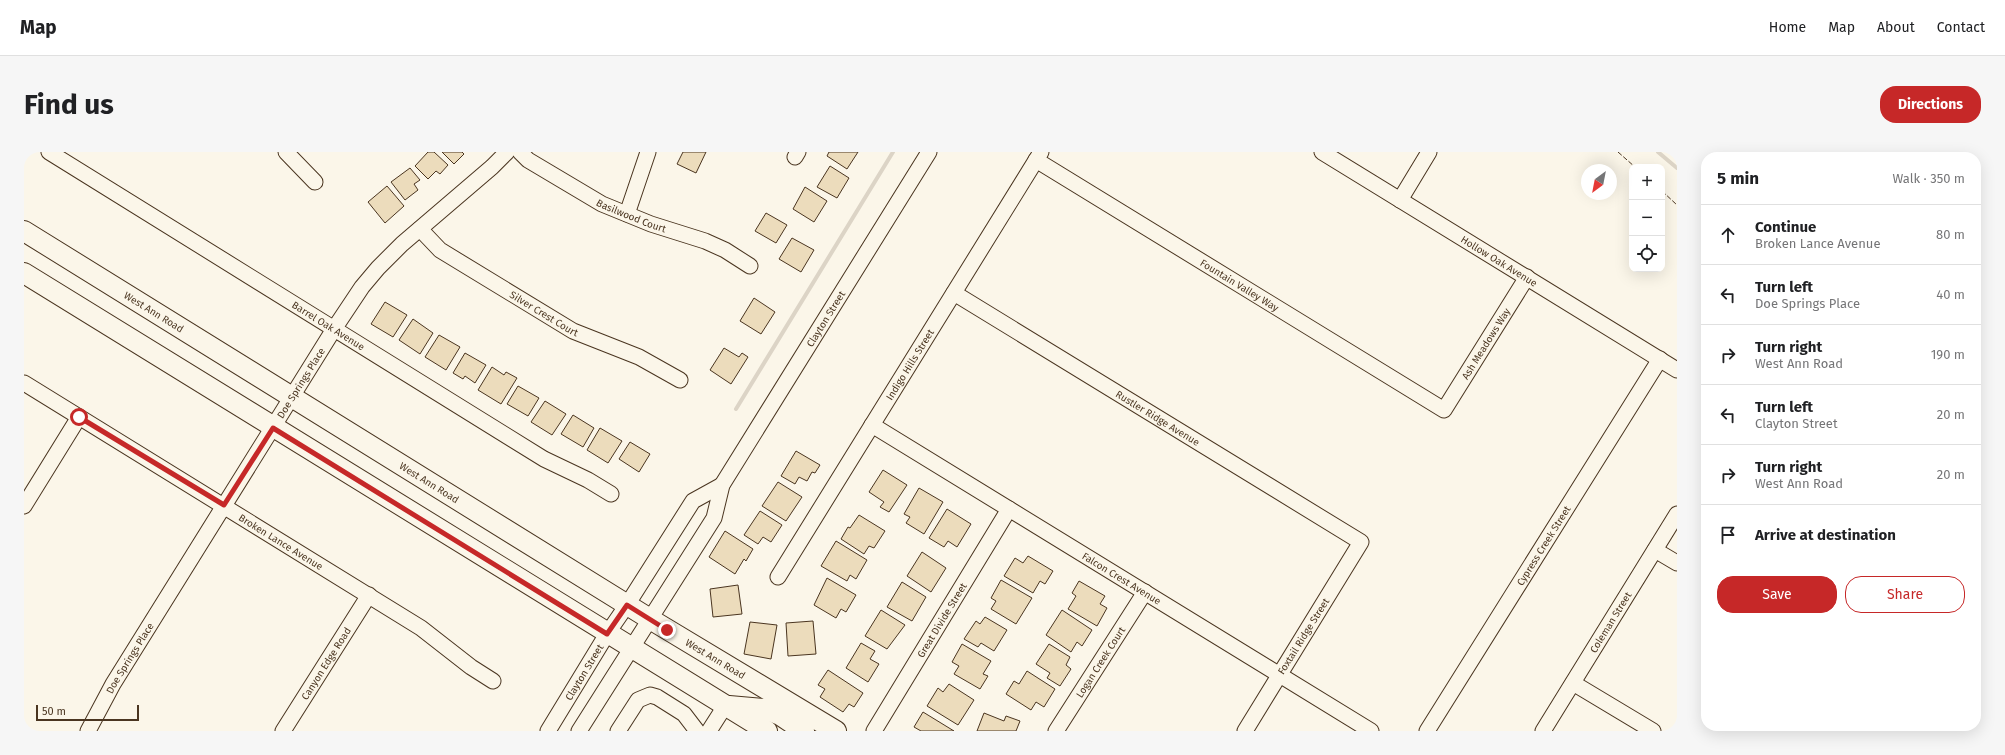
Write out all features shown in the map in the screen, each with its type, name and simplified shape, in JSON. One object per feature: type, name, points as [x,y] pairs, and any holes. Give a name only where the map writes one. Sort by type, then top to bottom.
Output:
[{"type":"main road","name":"West Ann Road","points":[[24,231],[627,605],[836,731]]},
{"type":"main road","points":[[24,273],[607,634],[767,731]]},
{"type":"main road","points":[[725,706],[765,709],[780,716],[804,731]]},
{"type":"street","name":"Barrel Oak Avenue","points":[[48,152],[544,459],[588,480],[610,494]]},
{"type":"street","points":[[286,152],[315,182]]},
{"type":"street","name":"Doe Springs Place","points":[[88,731],[113,684],[334,329],[362,287],[378,268],[507,152]]},
{"type":"street","name":"Basilwood Court","points":[[520,152],[528,160],[602,204],[673,232],[705,241],[725,250],[750,266]]},
{"type":"street","points":[[627,214],[648,152]]},
{"type":"street","name":"Clayton Street","points":[[579,731],[630,648],[714,518],[722,485],[929,152]]},
{"type":"street","name":"Hollow Oak Avenue","points":[[1322,152],[1677,370]]},
{"type":"street","points":[[1400,200],[1429,152]]},
{"type":"street","name":"Indigo Hills Street","points":[[778,578],[1038,156]]},
{"type":"street","name":"Fountain Valley Way","points":[[1038,156],[1444,410]]},
{"type":"street","name":"Silver Crest Court","points":[[420,229],[440,250],[572,331],[639,357],[680,380]]},
{"type":"street","name":"Ash Meadows Way","points":[[1444,410],[1527,278]]},
{"type":"street","name":"Rustler Ridge Avenue","points":[[954,292],[1361,542]]},
{"type":"street","name":"Cypress Creek Street","points":[[1427,731],[1660,359]]},
{"type":"street","name":"Broken Lance Avenue","points":[[24,383],[224,505],[421,628],[471,667],[493,681]]},
{"type":"street","points":[[24,506],[79,417]]},
{"type":"street","name":"Falcon Crest Avenue","points":[[872,425],[1371,731]]},
{"type":"street","name":"Clayton Street","points":[[548,731],[607,634],[693,501],[722,485]]},
{"type":"street","name":"Great Divide Street","points":[[874,731],[1009,509]]},
{"type":"street","name":"Coleman Street","points":[[1543,731],[1677,514]]},
{"type":"street","name":"Foxtail Ridge Street","points":[[1245,731],[1361,542]]},
{"type":"street","points":[[1655,550],[1677,563]]},
{"type":"street","name":"Logan Creek Court","points":[[1056,731],[1145,592]]},
{"type":"street","name":"Canyon Edge Road","points":[[283,731],[369,595]]},
{"type":"street","points":[[1573,682],[1653,731]]},
{"type":"street","points":[[618,731],[638,700],[650,695],[657,697],[684,714],[697,731]]},
{"type":"street","points":[[709,731],[725,706]]},
{"type":"building","points":[[428,152],[434,152],[448,165],[440,174],[436,171],[428,179],[415,166]]},
{"type":"building","points":[[442,152],[462,152],[464,154],[454,164]]},
{"type":"building","points":[[683,152],[706,152],[696,173],[677,164]]},
{"type":"building","points":[[829,152],[858,152],[847,169],[827,156]]},
{"type":"building","points":[[830,166],[849,178],[837,198],[817,187]]},
{"type":"building","points":[[410,168],[420,180],[414,184],[418,190],[405,200],[391,182]]},
{"type":"building","points":[[387,186],[404,206],[385,223],[368,202]]},
{"type":"building","points":[[805,187],[827,201],[814,222],[793,209]]},
{"type":"building","points":[[766,213],[787,225],[776,243],[755,231]]},
{"type":"building","points":[[792,238],[814,250],[801,272],[779,259]]},
{"type":"building","points":[[754,298],[775,312],[761,334],[740,321]]},
{"type":"building","points":[[385,302],[407,315],[393,337],[371,324]]},
{"type":"building","points":[[413,319],[433,333],[420,354],[399,340]]},
{"type":"building","points":[[439,335],[460,347],[446,370],[425,357]]},
{"type":"building","points":[[724,348],[739,357],[742,353],[748,357],[731,384],[710,370]]},
{"type":"building","points":[[465,353],[486,365],[475,383],[465,376],[463,379],[453,373]]},
{"type":"building","points":[[492,367],[504,375],[506,372],[517,378],[501,404],[478,390]]},
{"type":"building","points":[[518,386],[539,398],[528,416],[507,404]]},
{"type":"building","points":[[545,401],[566,414],[552,435],[531,422]]},
{"type":"building","points":[[573,415],[594,428],[583,447],[561,434]]},
{"type":"building","points":[[600,428],[622,441],[608,463],[587,450]]},
{"type":"building","points":[[630,442],[650,454],[639,472],[619,459]]},
{"type":"building","points":[[796,451],[820,465],[815,473],[812,472],[807,481],[799,477],[795,484],[781,476]]},
{"type":"building","points":[[883,470],[907,485],[889,512],[880,507],[884,502],[869,492]]},
{"type":"building","points":[[778,482],[802,497],[786,521],[762,506]]},
{"type":"building","points":[[919,488],[943,502],[924,534],[906,523],[910,517],[904,514]]},
{"type":"building","points":[[947,509],[971,524],[957,547],[948,541],[944,547],[929,538]]},
{"type":"building","points":[[760,511],[782,525],[771,542],[763,537],[758,544],[744,535]]},
{"type":"building","points":[[859,515],[885,531],[874,548],[869,546],[864,554],[841,539],[848,527],[850,528]]},
{"type":"building","points":[[725,531],[753,549],[746,561],[744,559],[735,574],[709,557]]},
{"type":"building","points":[[836,541],[867,560],[856,579],[850,575],[847,581],[821,566]]},
{"type":"building","points":[[922,552],[946,568],[931,592],[907,576]]},
{"type":"building","points":[[1028,556],[1053,571],[1045,584],[1040,581],[1033,593],[1004,576],[1015,558],[1023,563]]},
{"type":"building","points":[[827,578],[856,595],[846,612],[841,609],[836,618],[814,605]]},
{"type":"building","points":[[1001,580],[1032,598],[1016,624],[991,609],[996,601],[991,598]]},
{"type":"building","points":[[1079,581],[1105,596],[1100,604],[1107,608],[1097,626],[1068,609],[1076,596],[1072,593]]},
{"type":"building","points":[[902,582],[926,597],[912,621],[887,607]]},
{"type":"building","points":[[738,585],[742,614],[713,617],[710,589]]},
{"type":"building","points":[[881,610],[905,625],[887,649],[865,636]]},
{"type":"building","points":[[1062,610],[1092,630],[1082,646],[1077,642],[1071,652],[1046,635]]},
{"type":"building","points":[[985,617],[1007,630],[994,651],[981,643],[978,647],[964,639],[976,621],[980,624]]},
{"type":"building","points":[[813,621],[816,654],[788,656],[786,623]]},
{"type":"building","points":[[750,622],[777,625],[771,659],[744,654]]},
{"type":"building","points":[[861,643],[875,651],[870,659],[879,664],[868,682],[846,668]]},
{"type":"building","points":[[962,644],[991,661],[983,674],[988,676],[980,689],[954,674],[959,666],[952,662]]},
{"type":"building","points":[[1049,644],[1070,657],[1066,665],[1071,669],[1060,686],[1047,678],[1050,673],[1036,664]]},
{"type":"building","points":[[828,670],[863,693],[854,707],[849,704],[843,712],[820,697],[825,689],[818,685]]},
{"type":"building","points":[[1027,671],[1055,689],[1044,707],[1036,702],[1031,710],[1006,694],[1014,681],[1019,684]]},
{"type":"building","points":[[949,684],[974,700],[958,725],[927,706],[938,688],[943,692]]},
{"type":"building","points":[[923,712],[954,731],[921,731],[914,727]]},
{"type":"building","points":[[984,713],[1004,721],[1006,716],[1020,721],[1016,731],[977,731]]},
{"type":"waterway","points":[[736,409],[893,152]]},
{"type":"waterway","points":[[1658,152],[1677,168]]},
{"type":"fence","points":[[1618,152],[1632,164]]},
{"type":"fence","points":[[1665,194],[1677,205]]},
{"type":"route","points":[[79,417],[224,505],[273,428],[607,634],[627,605],[667,630]]}]
